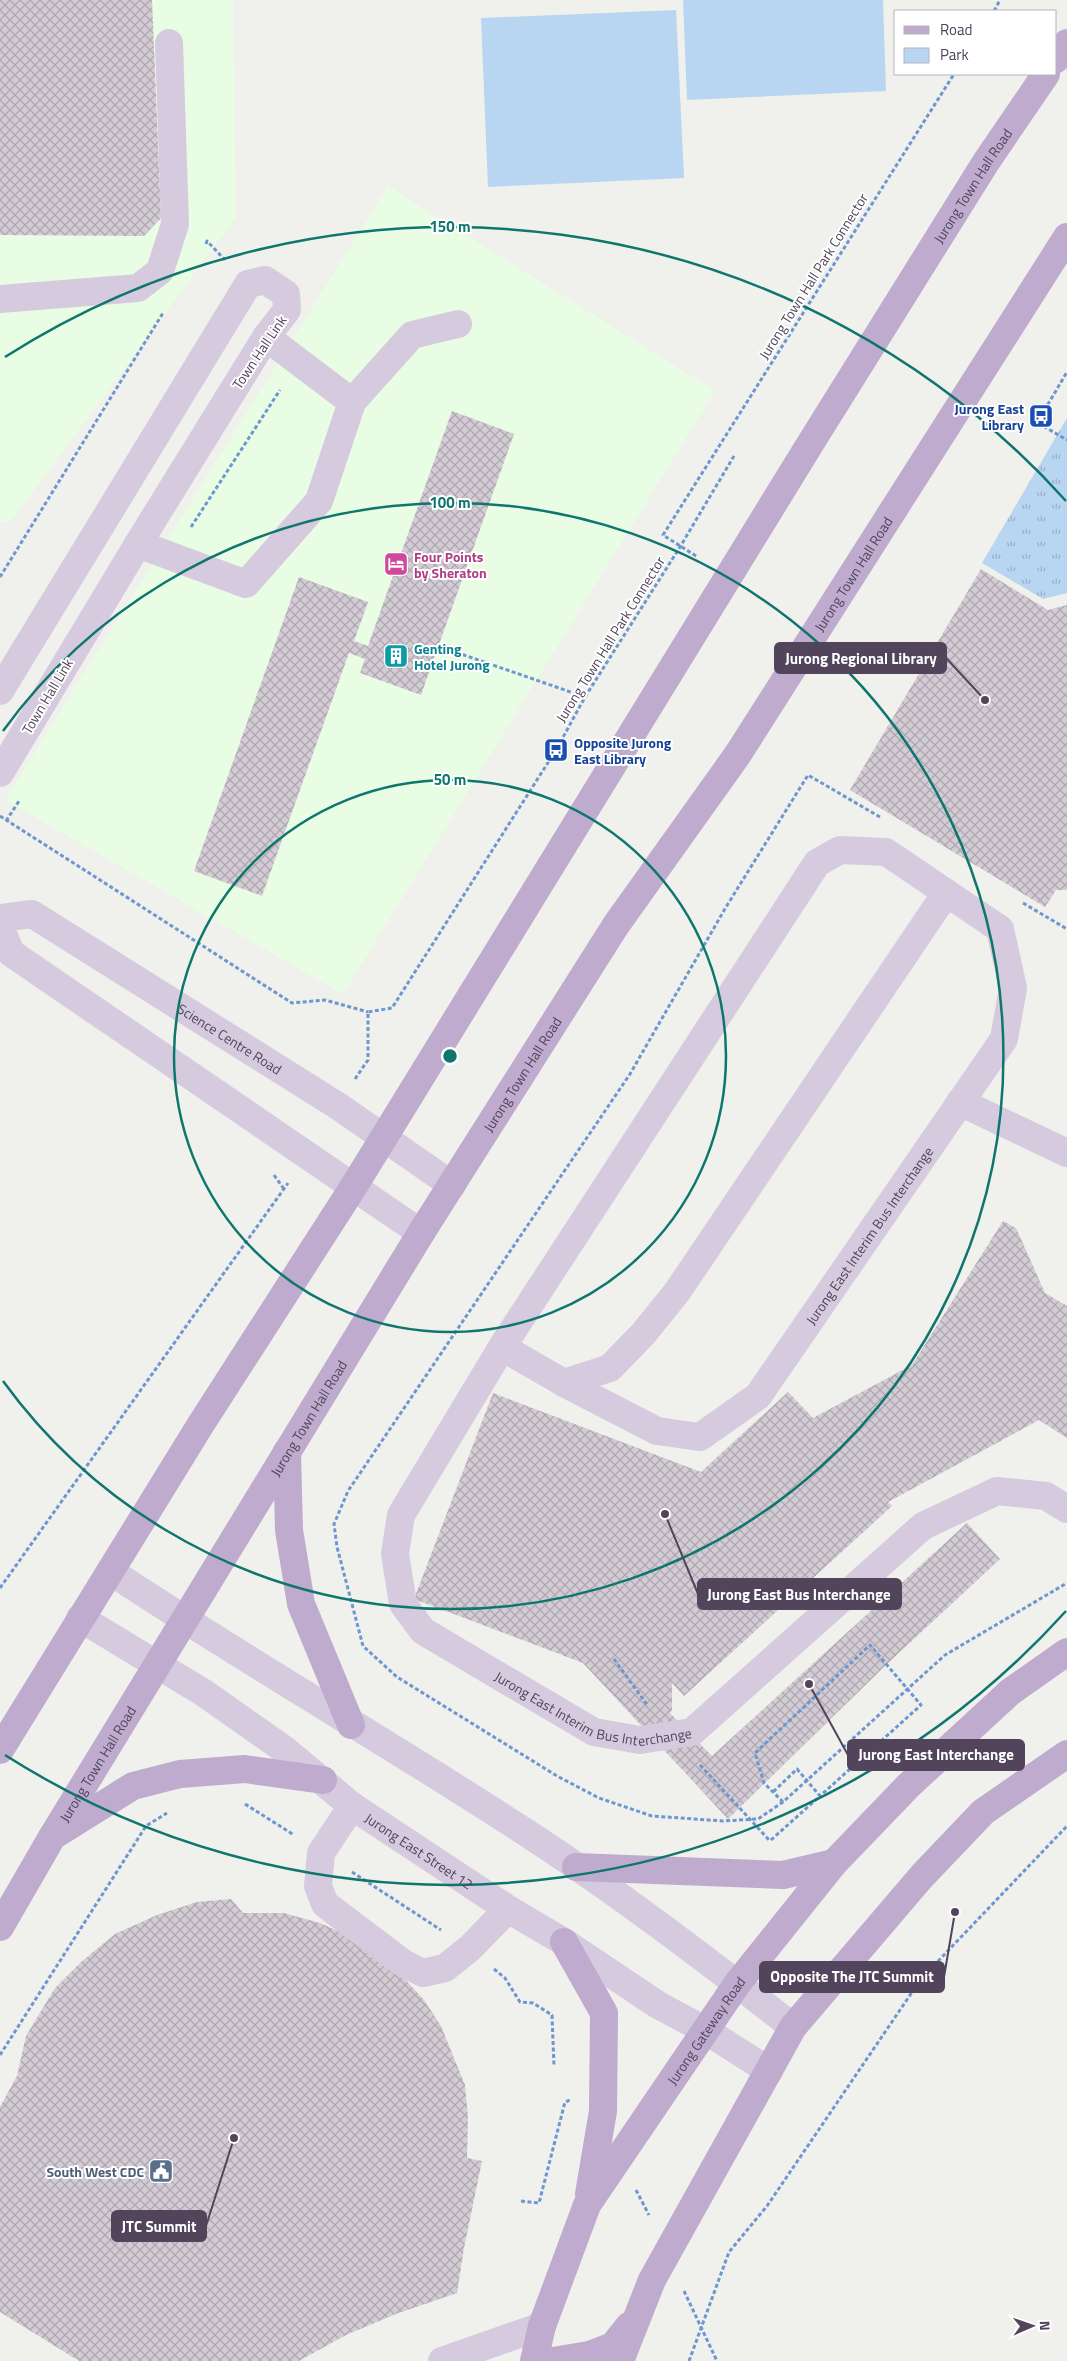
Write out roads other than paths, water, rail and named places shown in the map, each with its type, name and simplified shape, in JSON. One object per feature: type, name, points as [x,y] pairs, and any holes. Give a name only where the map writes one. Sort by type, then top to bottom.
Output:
[{"type":"main road","points":[[1057,58],[1067,43]]},
{"type":"main road","name":"Jurong Town Hall Road","points":[[0,1750],[201,1424],[354,1186],[815,436],[986,162],[1045,75]]},
{"type":"main road","name":"Jurong Town Hall Road","points":[[0,1927],[52,1836],[421,1233],[616,925],[738,754],[1067,236]]},
{"type":"main road","points":[[287,1452],[289,1530],[300,1604],[351,1724]]},
{"type":"main road","name":"Jurong Gateway Road","points":[[534,2361],[542,2326],[587,2205],[737,1984],[834,1863],[957,1740],[1010,1692],[1067,1652]]},
{"type":"main road","points":[[620,2361],[652,2280],[793,2027],[922,1876],[983,1812],[1067,1754]]},
{"type":"main road","points":[[52,1836],[132,1786],[180,1774],[245,1769],[323,1780]]},
{"type":"main road","points":[[576,1867],[784,1875],[834,1863]]},
{"type":"main road","points":[[564,1942],[604,2013],[603,2111],[587,2205]]},
{"type":"main road","points":[[553,2361],[589,2355],[613,2346],[635,2319]]},
{"type":"street","points":[[0,298],[138,288],[160,271],[175,224],[169,43]]},
{"type":"street","name":"Town Hall Link","points":[[0,691],[248,284],[265,280],[286,294],[287,310],[266,337],[138,544],[0,774]]},
{"type":"street","points":[[138,544],[246,584],[319,501],[352,402],[412,335],[458,324]]},
{"type":"street","points":[[266,337],[352,402]]},
{"type":"street","name":"Jurong East Interim Bus Interchange","points":[[502,1347],[564,1383],[657,1431],[700,1437],[758,1396],[1004,1039],[1013,988],[1000,929],[886,852],[840,850],[817,863],[502,1347],[401,1515],[395,1554],[403,1604],[423,1632],[594,1732],[640,1740],[692,1732],[923,1526],[997,1491],[1046,1496],[1067,1509]]},
{"type":"street","points":[[564,1383],[610,1368],[643,1334],[677,1292],[946,893]]},
{"type":"street","name":"Science Centre Road","points":[[0,918],[32,914],[338,1106],[452,1185]]},
{"type":"street","points":[[0,927],[11,953],[421,1233]]},
{"type":"street","points":[[960,1102],[1067,1153]]},
{"type":"street","points":[[110,1571],[185,1621],[520,1828],[737,1984],[793,2027]]},
{"type":"street","name":"Jurong East Street 12","points":[[80,1618],[158,1664],[277,1744],[323,1780],[352,1806],[508,1909],[564,1942],[658,2005],[705,2030],[769,2071]]},
{"type":"street","points":[[352,1806],[322,1853],[318,1886],[325,1904],[403,1963],[423,1973],[445,1968],[470,1948],[508,1909]]},
{"type":"street","points":[[442,2361],[542,2326]]},
{"type":"place","name":"Jurong East Library","points":[[1041,416]]},
{"type":"place","name":"Four Points by Sheraton","points":[[396,564]]},
{"type":"place","name":"Genting Hotel Jurong","points":[[396,656]]},
{"type":"place","name":"Jurong Regional Library","points":[[985,700]]},
{"type":"place","name":"Opposite Jurong East Library","points":[[556,750]]},
{"type":"place","name":"Jurong East Bus Interchange","points":[[665,1514]]},
{"type":"place","name":"Jurong East Interchange","points":[[809,1684]]},
{"type":"place","name":"Opposite The JTC Summit","points":[[955,1912]]},
{"type":"place","name":"JTC Summit","points":[[234,2138]]},
{"type":"place","name":"South West CDC","points":[[161,2171]]}]
